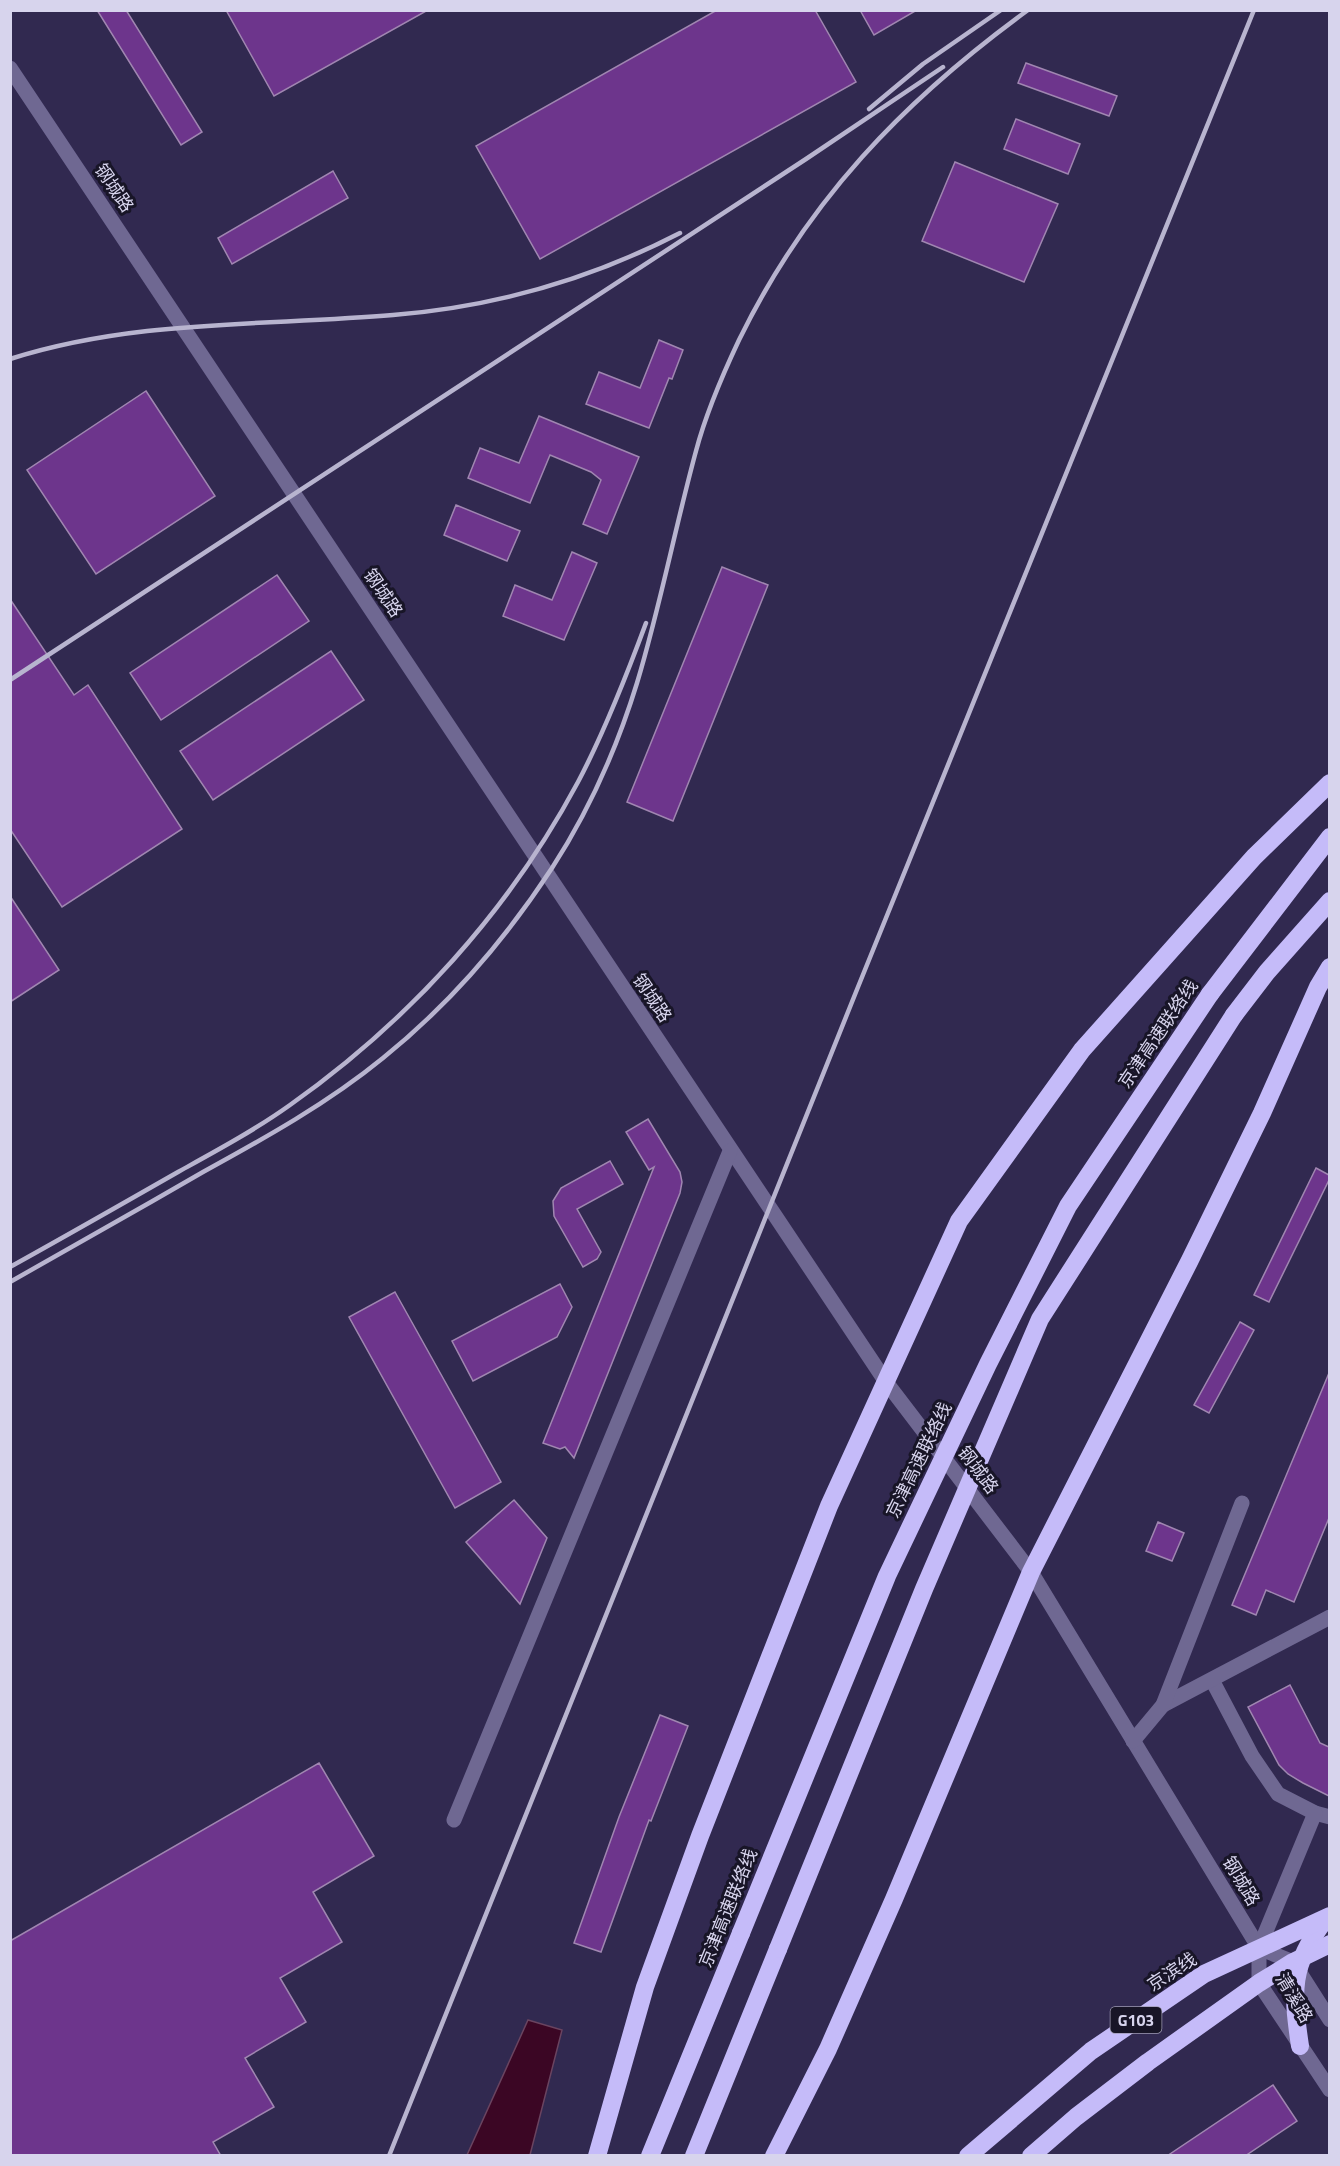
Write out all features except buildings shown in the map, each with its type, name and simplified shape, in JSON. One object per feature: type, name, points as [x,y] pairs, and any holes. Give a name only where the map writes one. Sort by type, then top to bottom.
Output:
[{"type":"highway","points":[[597,2156],[645,1986],[700,1836],[829,1506],[959,1221],[1082,1050],[1254,857],[1329,783]]},
{"type":"highway","name":"京津高速联络线","points":[[650,2156],[887,1576],[993,1353],[1068,1206],[1210,994],[1329,837]]},
{"type":"highway","points":[[694,2156],[924,1590],[1040,1319],[1234,1015],[1329,901]]},
{"type":"highway","points":[[774,2156],[828,2049],[894,1899],[1031,1572],[1190,1260],[1262,1113],[1329,967]]},
{"type":"highway","points":[[1300,2046],[1294,1996],[1297,1964],[1310,1939],[1328,1917]]},
{"type":"highway","name":"京滨线","points":[[968,2156],[1091,2051],[1204,1974],[1328,1917]]},
{"type":"highway","name":"G103","points":[[1032,2156],[1112,2089],[1259,1983],[1297,1964],[1329,1944]]},
{"type":"street","name":"钢城路","points":[[10,68],[886,1382],[1031,1572],[1259,1948]]},
{"type":"street","points":[[454,1820],[730,1151]]},
{"type":"street","points":[[1133,1741],[1163,1705],[1242,1503]]},
{"type":"street","points":[[1163,1705],[1329,1617]]},
{"type":"street","points":[[1212,1680],[1252,1756],[1278,1794],[1322,1815],[1259,1948]]},
{"type":"street","name":"清溪路","points":[[1329,2020],[1297,1964],[1259,1948],[1259,1983],[1329,2091]]},
{"type":"shaded area","points":[[528,2020],[562,2030],[530,2155],[467,2155]]},
{"type":"railway","points":[[869,109],[923,64],[1001,10]]},
{"type":"railway","points":[[10,1282],[273,1133],[340,1090],[383,1058],[431,1016],[496,946],[552,868],[590,802],[611,755],[645,654],[688,480],[705,423],[739,340],[766,290],[795,243],[827,198],[862,157],[940,80],[1028,10]]},
{"type":"railway","points":[[389,2156],[858,987],[1254,10]]},
{"type":"railway","points":[[10,680],[943,67]]},
{"type":"railway","points":[[10,359],[57,346],[152,330],[393,315],[468,305],[504,298],[576,277],[612,264],[680,233]]},
{"type":"railway","points":[[10,1267],[277,1114],[334,1072],[415,1000],[488,919],[521,875],[551,829],[597,743],[646,623]]}]
